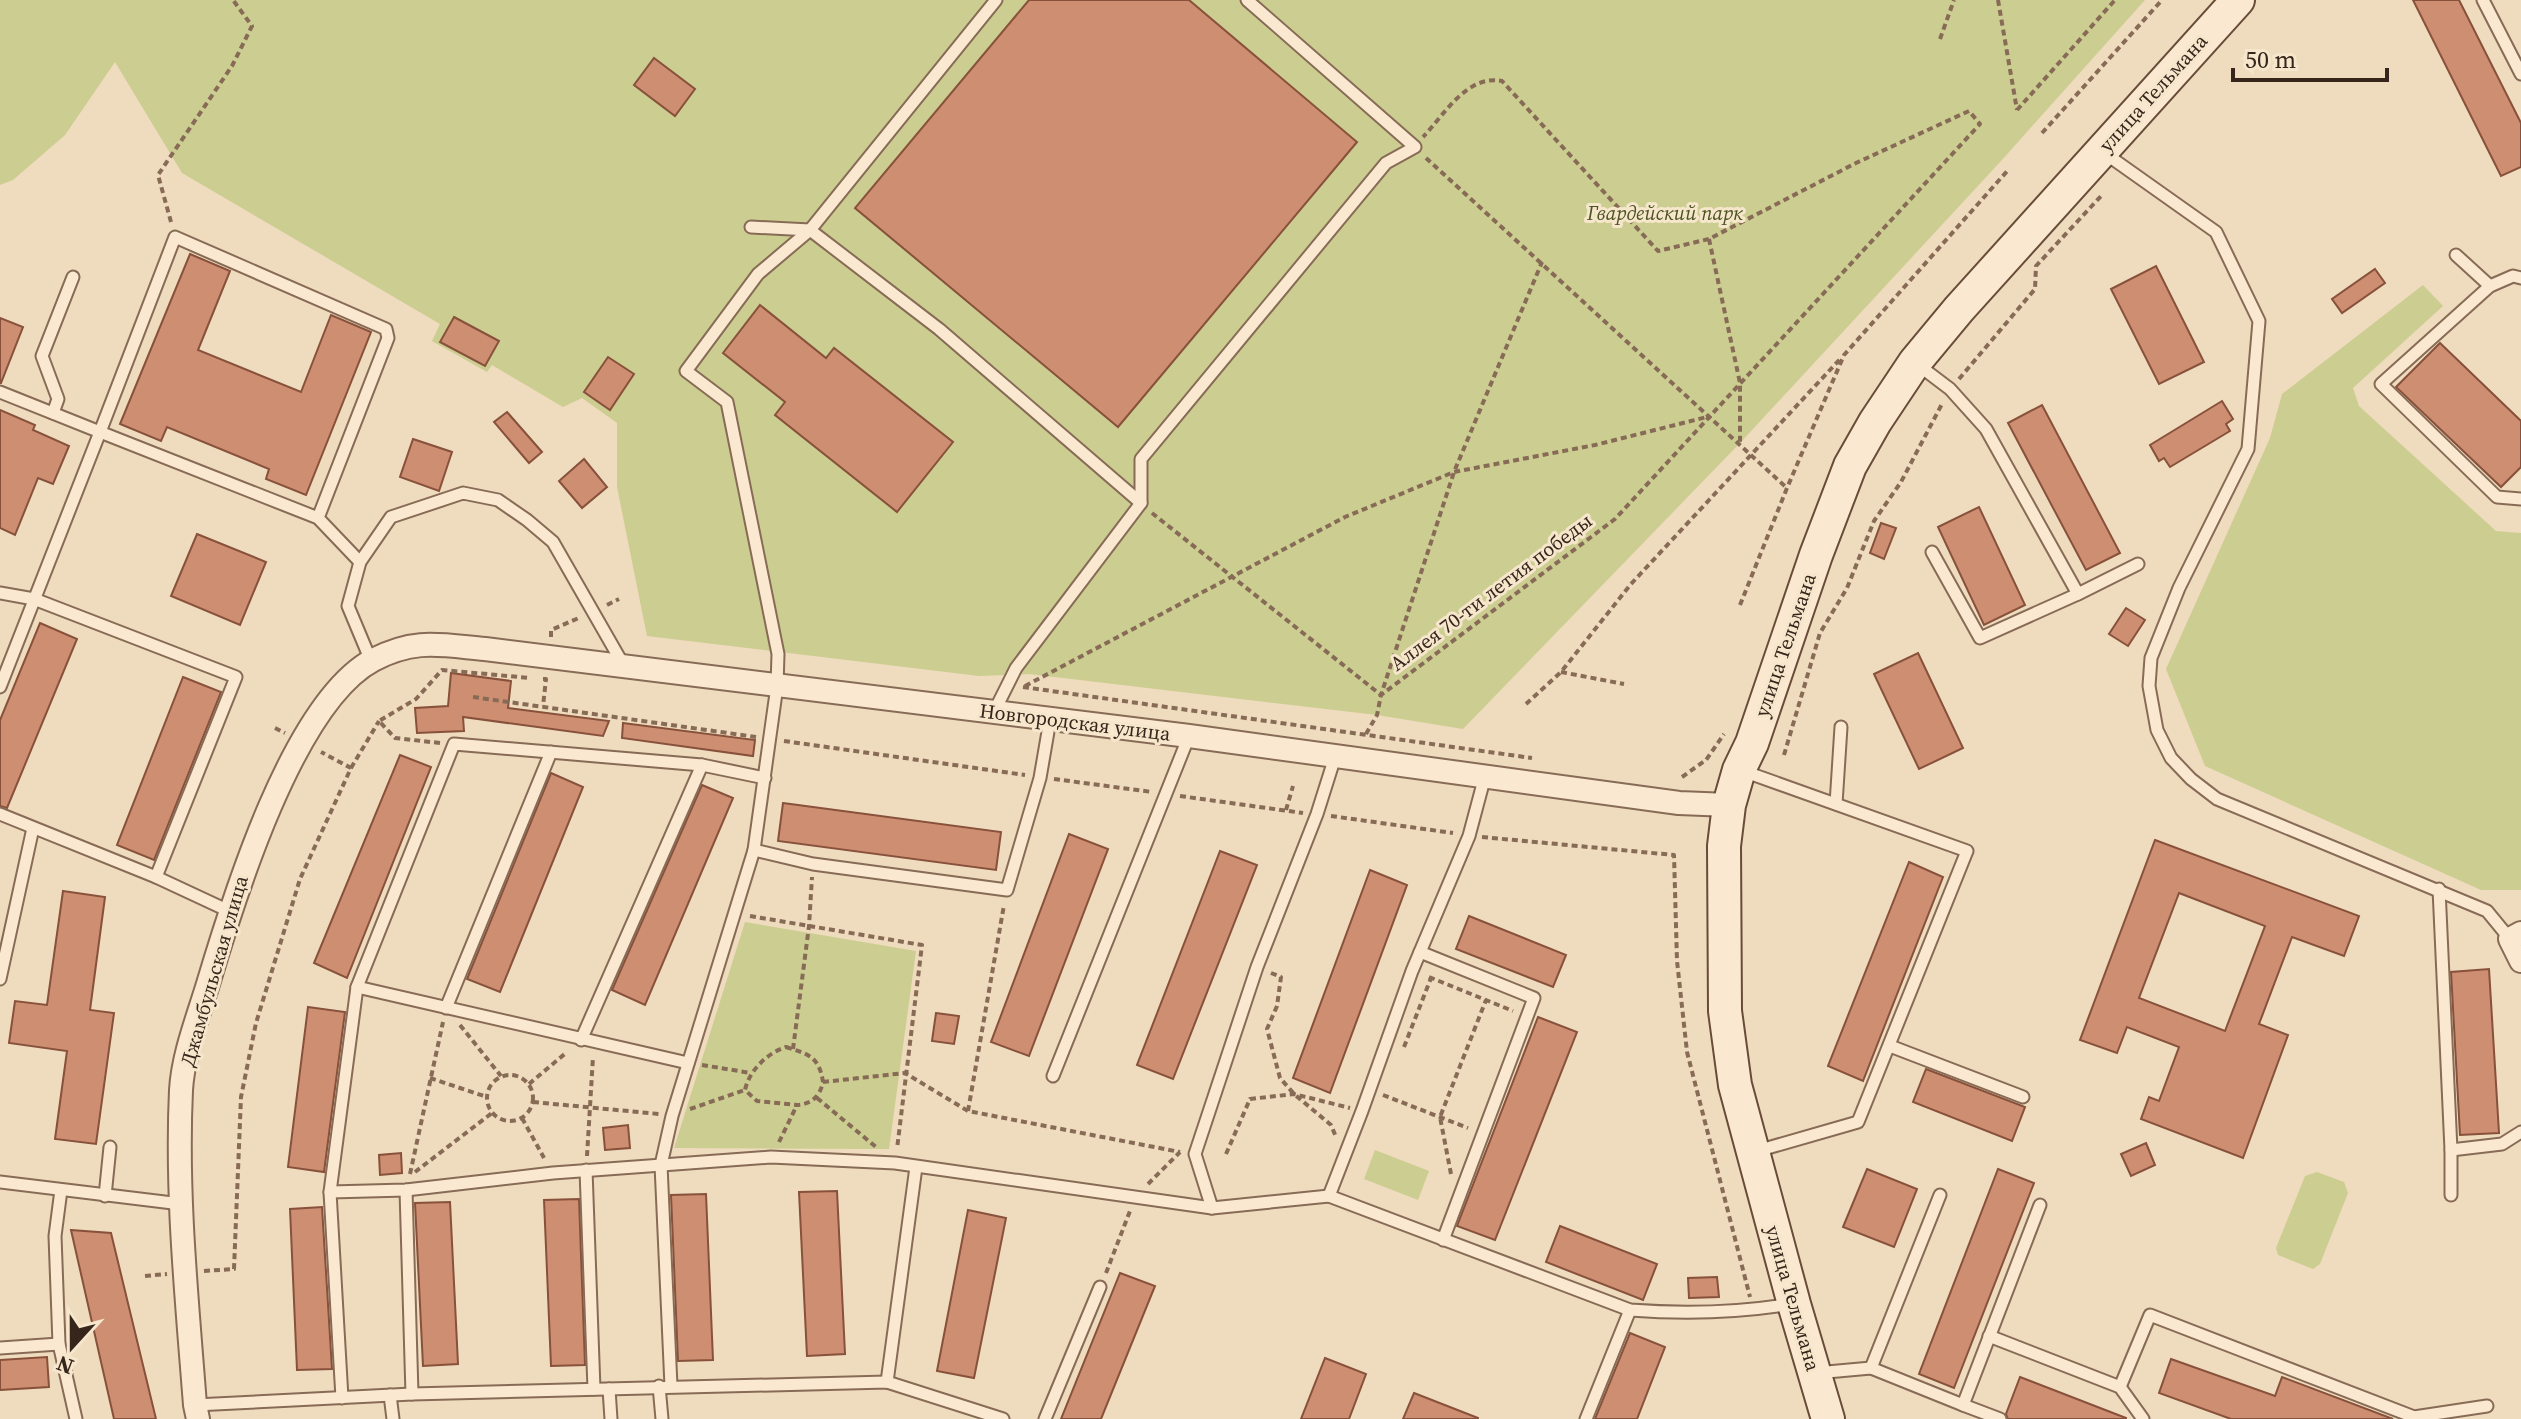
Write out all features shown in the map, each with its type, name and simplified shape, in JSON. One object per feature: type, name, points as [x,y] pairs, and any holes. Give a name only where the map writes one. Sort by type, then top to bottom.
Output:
[{"type":"main road","name":"улица Тельмана","points":[[1828,1419],[1735,1085],[1725,1011],[1723,895],[1729,805],[1739,770],[1752,743],[1850,466],[1875,422],[1915,362],[2238,0]]},
{"type":"street","name":"Новгородская улица","points":[[420,643],[547,668],[625,666],[1189,736],[1679,803],[1729,805]]},
{"type":"street","name":"Джамбульская улица","points":[[197,1412],[181,1204],[181,1087],[193,1034],[250,851],[302,741],[321,710],[352,676],[371,661],[420,643]]},
{"type":"street","points":[[2516,936],[2521,961]]},
{"type":"lane","points":[[662,1419],[665,1386],[661,1165],[672,1116],[754,850],[777,686],[778,654],[727,402],[686,371],[758,274],[810,230],[996,0]]},
{"type":"lane","points":[[994,712],[1016,668],[1141,503],[1141,459],[1386,163],[1415,147],[1247,0]]},
{"type":"lane","points":[[2483,0],[2521,74]]},
{"type":"lane","points":[[2101,150],[2216,232],[2259,321],[2248,449],[2179,588],[2151,658],[2149,686],[2157,730],[2171,758],[2217,799],[2439,889],[2487,911],[2516,936]]},
{"type":"lane","points":[[751,227],[810,230],[939,329],[1141,503]]},
{"type":"lane","points":[[0,687],[175,237],[386,329],[388,338],[318,518]]},
{"type":"lane","points":[[2456,255],[2490,286]]},
{"type":"lane","points":[[2521,278],[2513,276],[2490,286],[2381,384],[2497,497],[2521,499]]},
{"type":"lane","points":[[53,413],[58,399],[42,356],[73,277]]},
{"type":"lane","points":[[1915,362],[1950,389],[1986,429],[2078,594]]},
{"type":"lane","points":[[0,392],[318,518],[360,562]]},
{"type":"lane","points":[[371,661],[348,606],[360,562],[391,517],[463,493],[498,500],[553,542],[625,666]]},
{"type":"lane","points":[[1932,552],[1980,638],[2138,564]]},
{"type":"lane","points":[[0,593],[34,599],[236,677],[156,877]]},
{"type":"lane","points":[[754,850],[813,864],[1007,890],[1040,778],[1050,720]]},
{"type":"lane","points":[[1836,804],[1841,727]]},
{"type":"lane","points":[[1053,1076],[1189,736]]},
{"type":"lane","points":[[342,1398],[330,1192],[357,987],[454,744],[702,765],[765,778]]},
{"type":"lane","points":[[446,1008],[551,752]]},
{"type":"lane","points":[[1212,1208],[1195,1154],[1257,967],[1317,814],[1335,757]]},
{"type":"lane","points":[[587,1041],[702,765]]},
{"type":"lane","points":[[1739,770],[1967,851],[1858,1122],[1753,1152]]},
{"type":"lane","points":[[1329,1196],[1412,971],[1469,836],[1485,776]]},
{"type":"lane","points":[[0,814],[156,877],[229,911]]},
{"type":"lane","points":[[0,979],[33,828]]},
{"type":"lane","points":[[2439,889],[2451,1195]]},
{"type":"lane","points":[[1420,952],[1534,998],[1443,1240]]},
{"type":"lane","points":[[357,987],[688,1063]]},
{"type":"lane","points":[[1890,1046],[2023,1097]]},
{"type":"lane","points":[[2451,1150],[2502,1144],[2521,1132]]},
{"type":"lane","points":[[105,1196],[110,1147]]},
{"type":"lane","points":[[330,1192],[406,1190],[586,1170],[771,1157],[895,1163],[1212,1208],[1329,1196],[1630,1310],[1674,1313],[1753,1310],[1794,1304]]},
{"type":"lane","points":[[887,1382],[916,1167]]},
{"type":"lane","points":[[586,1170],[594,1389]]},
{"type":"lane","points":[[0,1182],[181,1204]]},
{"type":"lane","points":[[61,1190],[55,1236],[59,1344],[76,1419]]},
{"type":"lane","points":[[406,1190],[412,1394]]},
{"type":"lane","points":[[1871,1368],[1940,1195]]},
{"type":"lane","points":[[1963,1405],[2040,1205]]},
{"type":"lane","points":[[1045,1419],[1100,1287]]},
{"type":"lane","points":[[1586,1419],[1630,1310]]},
{"type":"lane","points":[[2120,1387],[2150,1315],[2414,1417],[2487,1406]]},
{"type":"lane","points":[[1989,1336],[2120,1387],[2143,1419]]},
{"type":"lane","points":[[0,1348],[59,1344]]},
{"type":"lane","points":[[1815,1373],[1871,1368],[2000,1419]]},
{"type":"lane","points":[[197,1412],[412,1394],[887,1382],[1003,1419]]},
{"type":"lane","points":[[609,1389],[611,1419]]},
{"type":"lane","points":[[390,1395],[393,1419]]},
{"type":"path","points":[[175,237],[158,175],[232,66],[252,26],[233,0]]},
{"type":"path","points":[[1940,39],[1954,0]]},
{"type":"path","points":[[1998,0],[2017,110],[2115,0]]},
{"type":"path","points":[[2042,133],[2162,0]]},
{"type":"path","points":[[1740,443],[1740,383],[1709,239],[1658,251],[1502,81],[1493,79],[1472,84],[1415,147],[1787,488]]},
{"type":"path","name":"Аллея 70-ти летия победы","points":[[1366,734],[1377,715],[1381,695],[1615,519],[1980,124],[1969,111],[1856,163],[1709,239]]},
{"type":"path","points":[[1526,704],[1561,672],[1631,584],[1844,355],[2009,169]]},
{"type":"path","points":[[1784,755],[1820,633],[1847,588],[1874,521],[1901,482],[1950,389],[2035,289],[2036,266],[2102,195]]},
{"type":"path","points":[[1141,503],[1381,695],[1454,472],[1542,262]]},
{"type":"path","points":[[1740,605],[1844,355]]},
{"type":"path","points":[[1532,758],[1022,687],[1345,517],[1454,472],[1595,445],[1710,416]]},
{"type":"path","points":[[543,706],[551,630],[619,599]]},
{"type":"path","points":[[145,1276],[234,1269],[241,1097],[256,1023],[300,879],[351,768],[379,721],[416,699],[442,670],[547,668]]},
{"type":"path","points":[[1561,672],[1624,684]]},
{"type":"path","points":[[473,697],[1469,836],[1674,855],[1677,961],[1687,1052],[1753,1310]]},
{"type":"path","points":[[379,721],[395,738],[454,744]]},
{"type":"path","points":[[275,728],[351,768]]},
{"type":"path","points":[[1682,777],[1706,760],[1724,734]]},
{"type":"path","points":[[1286,810],[1293,786]]},
{"type":"path","points":[[793,1049],[809,926],[813,864]]},
{"type":"path","points":[[968,1111],[1007,890]]},
{"type":"path","points":[[734,913],[922,945],[895,1163]]},
{"type":"path","points":[[1257,967],[1281,977],[1277,1006],[1267,1029],[1280,1078],[1331,1125],[1344,1158]]},
{"type":"path","points":[[1412,971],[1527,1017]]},
{"type":"path","points":[[1402,1051],[1431,978]]},
{"type":"path","points":[[1457,1203],[1440,1117],[1486,1000]]},
{"type":"path","points":[[446,1008],[501,1076]]},
{"type":"path","points":[[446,1008],[409,1177],[492,1113]]},
{"type":"path","points":[[529,1084],[587,1041]]},
{"type":"path","points":[[586,1170],[591,1106],[587,1041]]},
{"type":"path","points":[[786,1047],[808,1053],[823,1082],[817,1098],[804,1105],[757,1101],[745,1090],[751,1073],[768,1054],[786,1047]]},
{"type":"path","points":[[688,1063],[751,1073]]},
{"type":"path","points":[[823,1082],[905,1073],[968,1111],[1180,1152],[1135,1197],[1100,1287]]},
{"type":"path","points":[[501,1076],[516,1076],[529,1084],[533,1102],[522,1118],[510,1121],[492,1113],[487,1097],[491,1085],[501,1076]]},
{"type":"path","points":[[430,1078],[487,1097]]},
{"type":"path","points":[[1370,1089],[1481,1134]]},
{"type":"path","points":[[533,1102],[672,1116],[745,1090]]},
{"type":"path","points":[[1226,1154],[1250,1099],[1294,1094],[1362,1111],[1384,1095]]},
{"type":"path","points":[[817,1098],[895,1163]]},
{"type":"path","points":[[771,1157],[797,1105]]},
{"type":"path","points":[[522,1118],[553,1173]]},
{"type":"green space","name":"Гвардейский парк","points":[[0,0],[2145,0],[1740,443],[1463,729],[1377,715],[1029,674],[979,676],[647,636],[617,487],[617,423],[582,398],[563,407],[492,365],[487,372],[432,341],[440,324],[182,173],[115,62],[65,135],[13,180],[0,185]]},
{"type":"green space","points":[[2423,285],[2443,306],[2353,388],[2359,406],[2496,531],[2521,533],[2521,890],[2481,890],[2205,766],[2166,669],[2270,438],[2282,394]]},
{"type":"green space","points":[[745,922],[916,951],[889,1149],[674,1148]]},
{"type":"green space","points":[[1375,1150],[1429,1171],[1418,1200],[1364,1179]]},
{"type":"green space","points":[[2317,1172],[2344,1182],[2348,1193],[2320,1264],[2313,1269],[2278,1255],[2276,1248],[2305,1176]]},
{"type":"building","points":[[1029,0],[1189,0],[1357,142],[1118,427],[855,208]]},
{"type":"building","points":[[2413,0],[2459,0],[2521,123],[2521,167],[2501,176]]},
{"type":"building","points":[[654,58],[695,89],[675,116],[634,85]]},
{"type":"building","points":[[190,254],[230,271],[198,350],[301,392],[331,315],[371,332],[306,495],[266,479],[269,469],[167,427],[161,441],[120,424]]},
{"type":"building","points":[[2156,266],[2204,362],[2159,384],[2111,289]]},
{"type":"building","points":[[2375,269],[2385,283],[2342,313],[2332,299]]},
{"type":"building","points":[[760,305],[826,358],[834,348],[953,442],[897,512],[775,415],[785,402],[723,353]]},
{"type":"building","points":[[454,317],[499,341],[485,366],[440,342]]},
{"type":"building","points":[[0,318],[23,327],[1,383],[0,383]]},
{"type":"building","points":[[2440,343],[2521,421],[2521,467],[2501,487],[2396,387]]},
{"type":"building","points":[[608,357],[634,374],[610,410],[584,392]]},
{"type":"building","points":[[2222,401],[2233,419],[2226,424],[2230,431],[2170,467],[2164,458],[2159,461],[2150,445]]},
{"type":"building","points":[[2042,405],[2120,553],[2086,570],[2008,423]]},
{"type":"building","points":[[0,410],[35,425],[33,430],[69,446],[53,484],[38,478],[15,535],[0,528]]},
{"type":"building","points":[[507,412],[542,452],[529,463],[494,422]]},
{"type":"building","points":[[413,439],[452,452],[439,491],[400,477]]},
{"type":"building","points":[[584,459],[607,487],[582,508],[559,481]]},
{"type":"building","points":[[1979,507],[2025,605],[1984,625],[1938,527]]},
{"type":"building","points":[[1881,523],[1896,528],[1884,559],[1870,553]]},
{"type":"building","points":[[197,534],[266,562],[240,625],[171,596]]},
{"type":"building","points":[[2126,608],[2145,620],[2128,646],[2109,634]]},
{"type":"building","points":[[40,623],[77,639],[7,808],[0,806],[0,720]]},
{"type":"building","points":[[1918,653],[1963,748],[1919,769],[1874,674]]},
{"type":"building","points":[[451,673],[511,681],[508,708],[609,721],[603,736],[463,717],[464,731],[417,733],[415,708],[448,706]]},
{"type":"building","points":[[183,677],[221,692],[154,860],[117,845]]},
{"type":"building","points":[[623,723],[755,740],[753,756],[622,738]]},
{"type":"building","points":[[400,755],[431,767],[347,978],[314,963]]},
{"type":"building","points":[[551,773],[583,787],[500,992],[467,979]]},
{"type":"building","points":[[702,785],[733,798],[645,1005],[612,990]]},
{"type":"building","points":[[783,803],[1001,832],[996,870],[778,841]]},
{"type":"building","points":[[1069,834],[1108,849],[1029,1056],[991,1042]]},
{"type":"building","points":[[2155,840],[2359,916],[2344,956],[2292,937],[2259,1024],[2288,1035],[2243,1158],[2141,1119],[2149,1097],[2159,1101],[2179,1047],[2127,1027],[2117,1053],[2080,1040]],"holes":[[[2179,893],[2265,926],[2225,1031],[2139,998]]]},
{"type":"building","points":[[1220,851],[1257,865],[1173,1079],[1137,1065]]},
{"type":"building","points":[[1909,862],[1943,877],[1863,1081],[1828,1066]]},
{"type":"building","points":[[1370,870],[1407,885],[1330,1093],[1293,1078]]},
{"type":"building","points":[[63,891],[105,897],[90,1010],[114,1013],[96,1144],[55,1139],[67,1051],[9,1043],[15,1001],[47,1005]]},
{"type":"building","points":[[1469,916],[1566,955],[1553,987],[1456,949]]},
{"type":"building","points":[[2489,969],[2499,1133],[2460,1135],[2451,972]]},
{"type":"building","points":[[308,1007],[345,1012],[324,1172],[288,1167]]},
{"type":"building","points":[[936,1013],[959,1016],[954,1044],[932,1041]]},
{"type":"building","points":[[1538,1017],[1577,1032],[1495,1240],[1457,1226]]},
{"type":"building","points":[[1926,1069],[2025,1107],[2012,1141],[1913,1102]]},
{"type":"building","points":[[628,1125],[630,1148],[605,1150],[603,1128]]},
{"type":"building","points":[[2146,1143],[2155,1165],[2131,1176],[2121,1154]]},
{"type":"building","points":[[401,1153],[402,1173],[380,1175],[379,1155]]},
{"type":"building","points":[[1867,1169],[1917,1189],[1894,1247],[1843,1227]]},
{"type":"building","points":[[1998,1169],[2034,1183],[1954,1388],[1919,1374]]},
{"type":"building","points":[[837,1191],[845,1354],[807,1356],[799,1192]]},
{"type":"building","points":[[706,1194],[713,1360],[678,1361],[671,1195]]},
{"type":"building","points":[[579,1199],[585,1365],[551,1366],[544,1200]]},
{"type":"building","points":[[450,1202],[458,1364],[423,1366],[415,1203]]},
{"type":"building","points":[[322,1207],[332,1369],[297,1370],[290,1209]]},
{"type":"building","points":[[968,1210],[1006,1218],[974,1378],[937,1371]]},
{"type":"building","points":[[1560,1226],[1657,1264],[1643,1300],[1546,1262]]},
{"type":"building","points":[[71,1230],[111,1233],[156,1419],[114,1419]]},
{"type":"building","points":[[1120,1273],[1155,1286],[1101,1419],[1061,1419]]},
{"type":"building","points":[[1717,1277],[1719,1297],[1689,1298],[1688,1278]]},
{"type":"building","points":[[1630,1333],[1665,1347],[1637,1419],[1595,1419]]},
{"type":"building","points":[[47,1357],[49,1387],[0,1390],[0,1360]]},
{"type":"building","points":[[1325,1358],[1366,1374],[1349,1419],[1301,1419]]},
{"type":"building","points":[[2171,1359],[2275,1396],[2282,1377],[2393,1419],[2231,1419],[2159,1393]]},
{"type":"building","points":[[2020,1377],[2126,1419],[2008,1419],[2006,1414]]},
{"type":"building","points":[[1414,1393],[1478,1418],[1478,1419],[1403,1419]]}]
